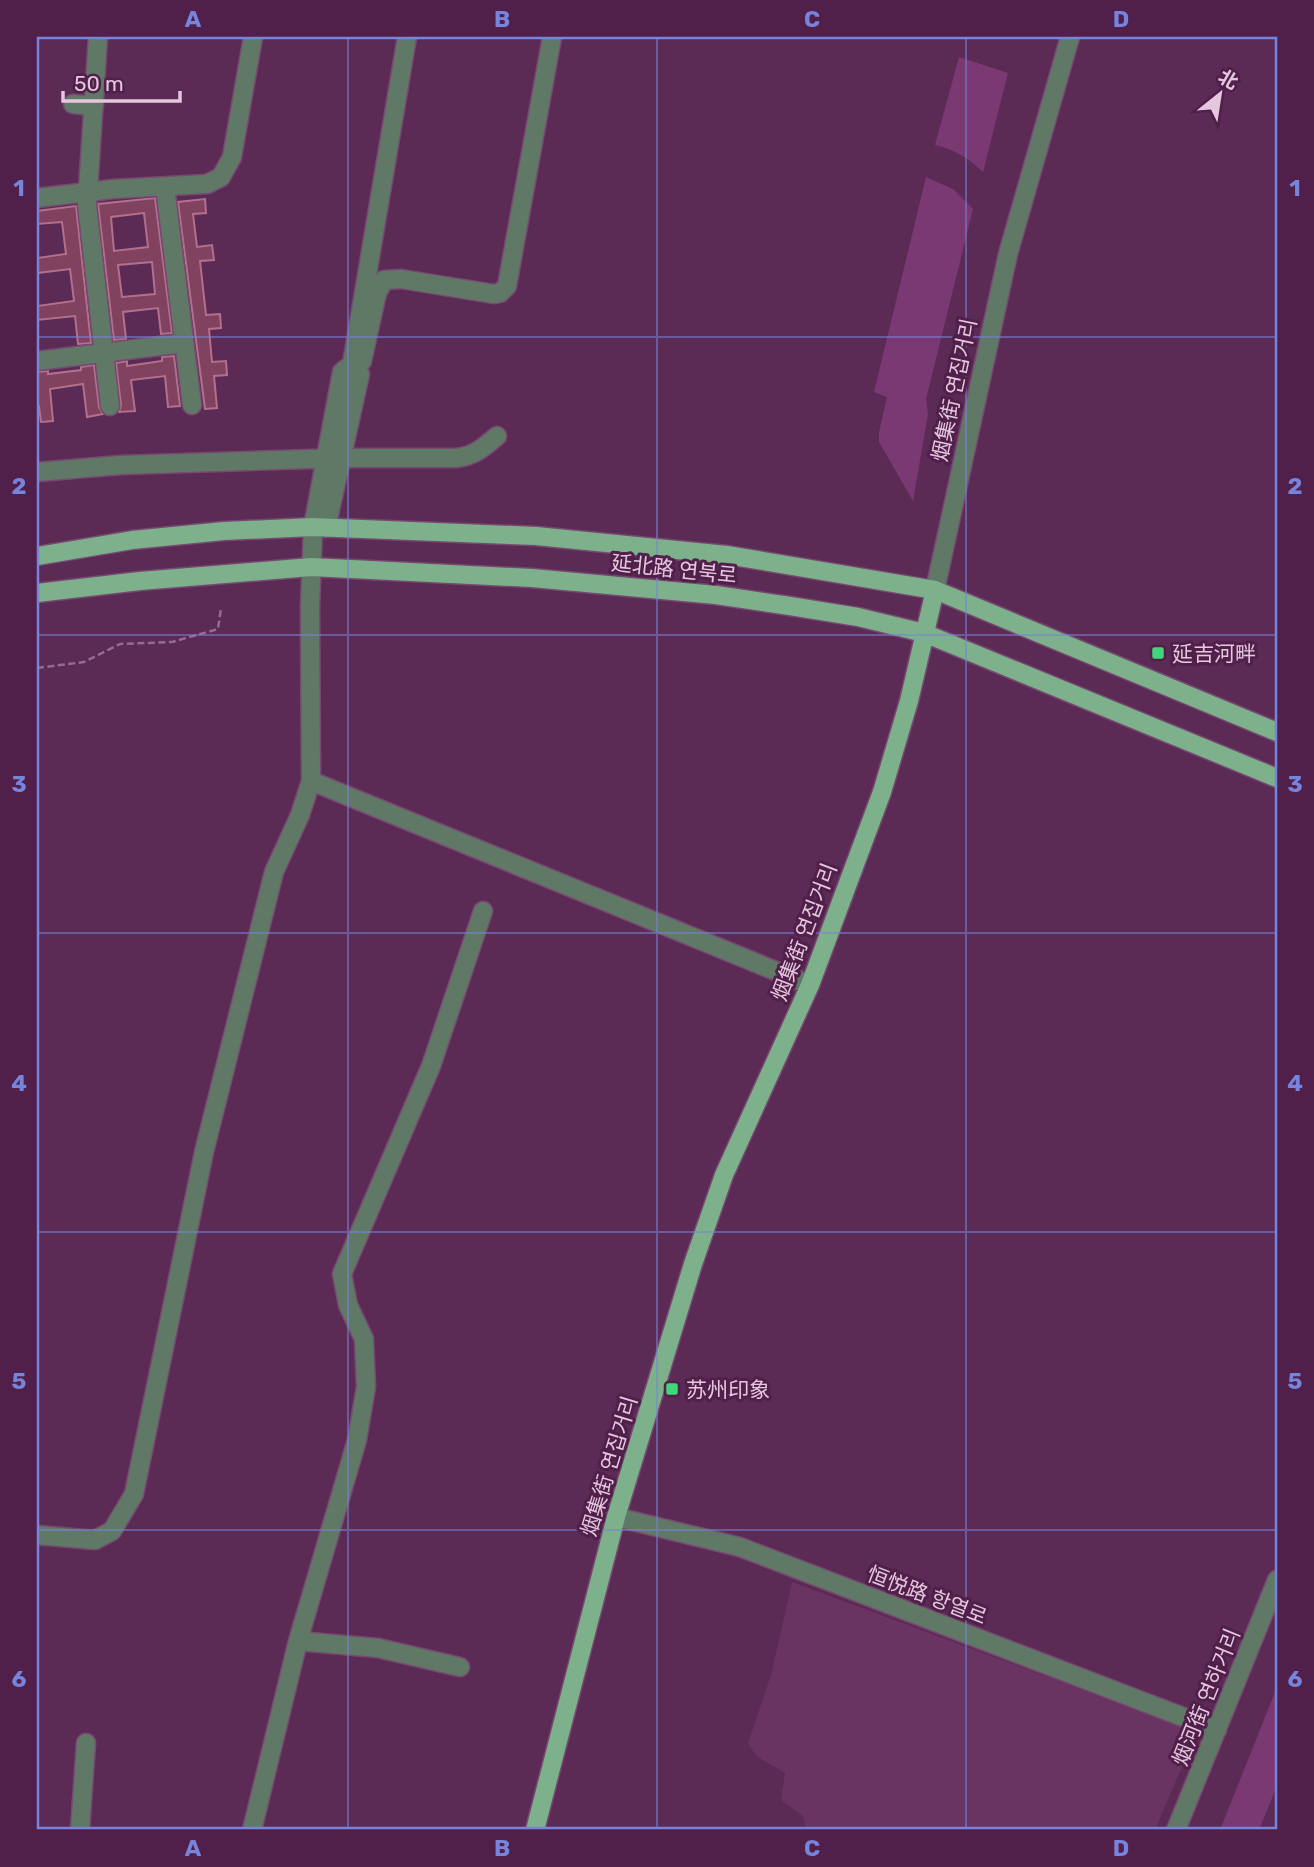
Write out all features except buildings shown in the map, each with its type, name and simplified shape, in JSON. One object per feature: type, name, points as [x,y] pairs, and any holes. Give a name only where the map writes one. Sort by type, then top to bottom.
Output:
[{"type":"main road","name":"延北路 연북로","points":[[37,556],[132,540],[224,531],[319,528],[513,534],[647,545],[780,563],[934,590],[1277,732]]},
{"type":"main road","name":"延北路 연북로","points":[[37,593],[140,581],[311,567],[532,578],[716,595],[858,617],[924,633],[1277,778]]},
{"type":"main road","name":"烟集街 연집거리","points":[[535,1830],[615,1517],[693,1264],[724,1175],[810,985],[882,792],[909,701],[934,590]]},
{"type":"street","points":[[98,37],[87,205],[110,406]]},
{"type":"street","points":[[37,198],[207,184],[215,181],[225,171],[232,157],[253,37]]},
{"type":"street","points":[[37,1535],[95,1540],[112,1531],[134,1494],[204,1152],[274,872],[300,815],[310,780],[311,567],[334,458],[360,374],[352,364],[407,37]]},
{"type":"street","points":[[352,364],[362,361],[377,293],[384,280],[401,279],[494,294],[500,293],[506,286],[552,37]]},
{"type":"street","name":"烟集街 연집거리","points":[[934,590],[1008,254],[1070,37]]},
{"type":"street","points":[[73,104],[94,106]]},
{"type":"street","points":[[165,187],[192,405]]},
{"type":"street","points":[[37,361],[184,343]]},
{"type":"street","points":[[37,472],[121,464],[469,456],[497,436]]},
{"type":"street","points":[[310,780],[810,985]]},
{"type":"street","points":[[252,1830],[298,1641],[357,1440],[366,1387],[364,1339],[348,1305],[342,1274],[431,1066],[484,911]]},
{"type":"street","name":"恒悦路 항열로","points":[[615,1517],[740,1547],[1217,1730]]},
{"type":"street","name":"烟河街 연하거리","points":[[1176,1830],[1277,1580]]},
{"type":"street","points":[[298,1641],[378,1648],[460,1667]]},
{"type":"street","points":[[80,1830],[86,1743]]},
{"type":"path","points":[[37,668],[84,662],[120,644],[172,642],[218,629],[220,608]]},
{"type":"shaded area","points":[[959,57],[1008,73],[983,172],[961,155],[935,145]]},
{"type":"shaded area","points":[[926,177],[953,189],[973,209],[926,399],[928,414],[913,501],[879,442],[887,397],[874,392]]},
{"type":"shaded area","points":[[792,1582],[1189,1729],[1193,1741],[1155,1830],[806,1830],[803,1816],[781,1800],[785,1773],[756,1756],[748,1743],[771,1675]]},
{"type":"shaded area","points":[[1277,1687],[1277,1786],[1259,1830],[1220,1830]]},
{"type":"place","name":"延吉河畔","points":[[1158,653]]},
{"type":"place","name":"苏州印象","points":[[672,1389]]}]
